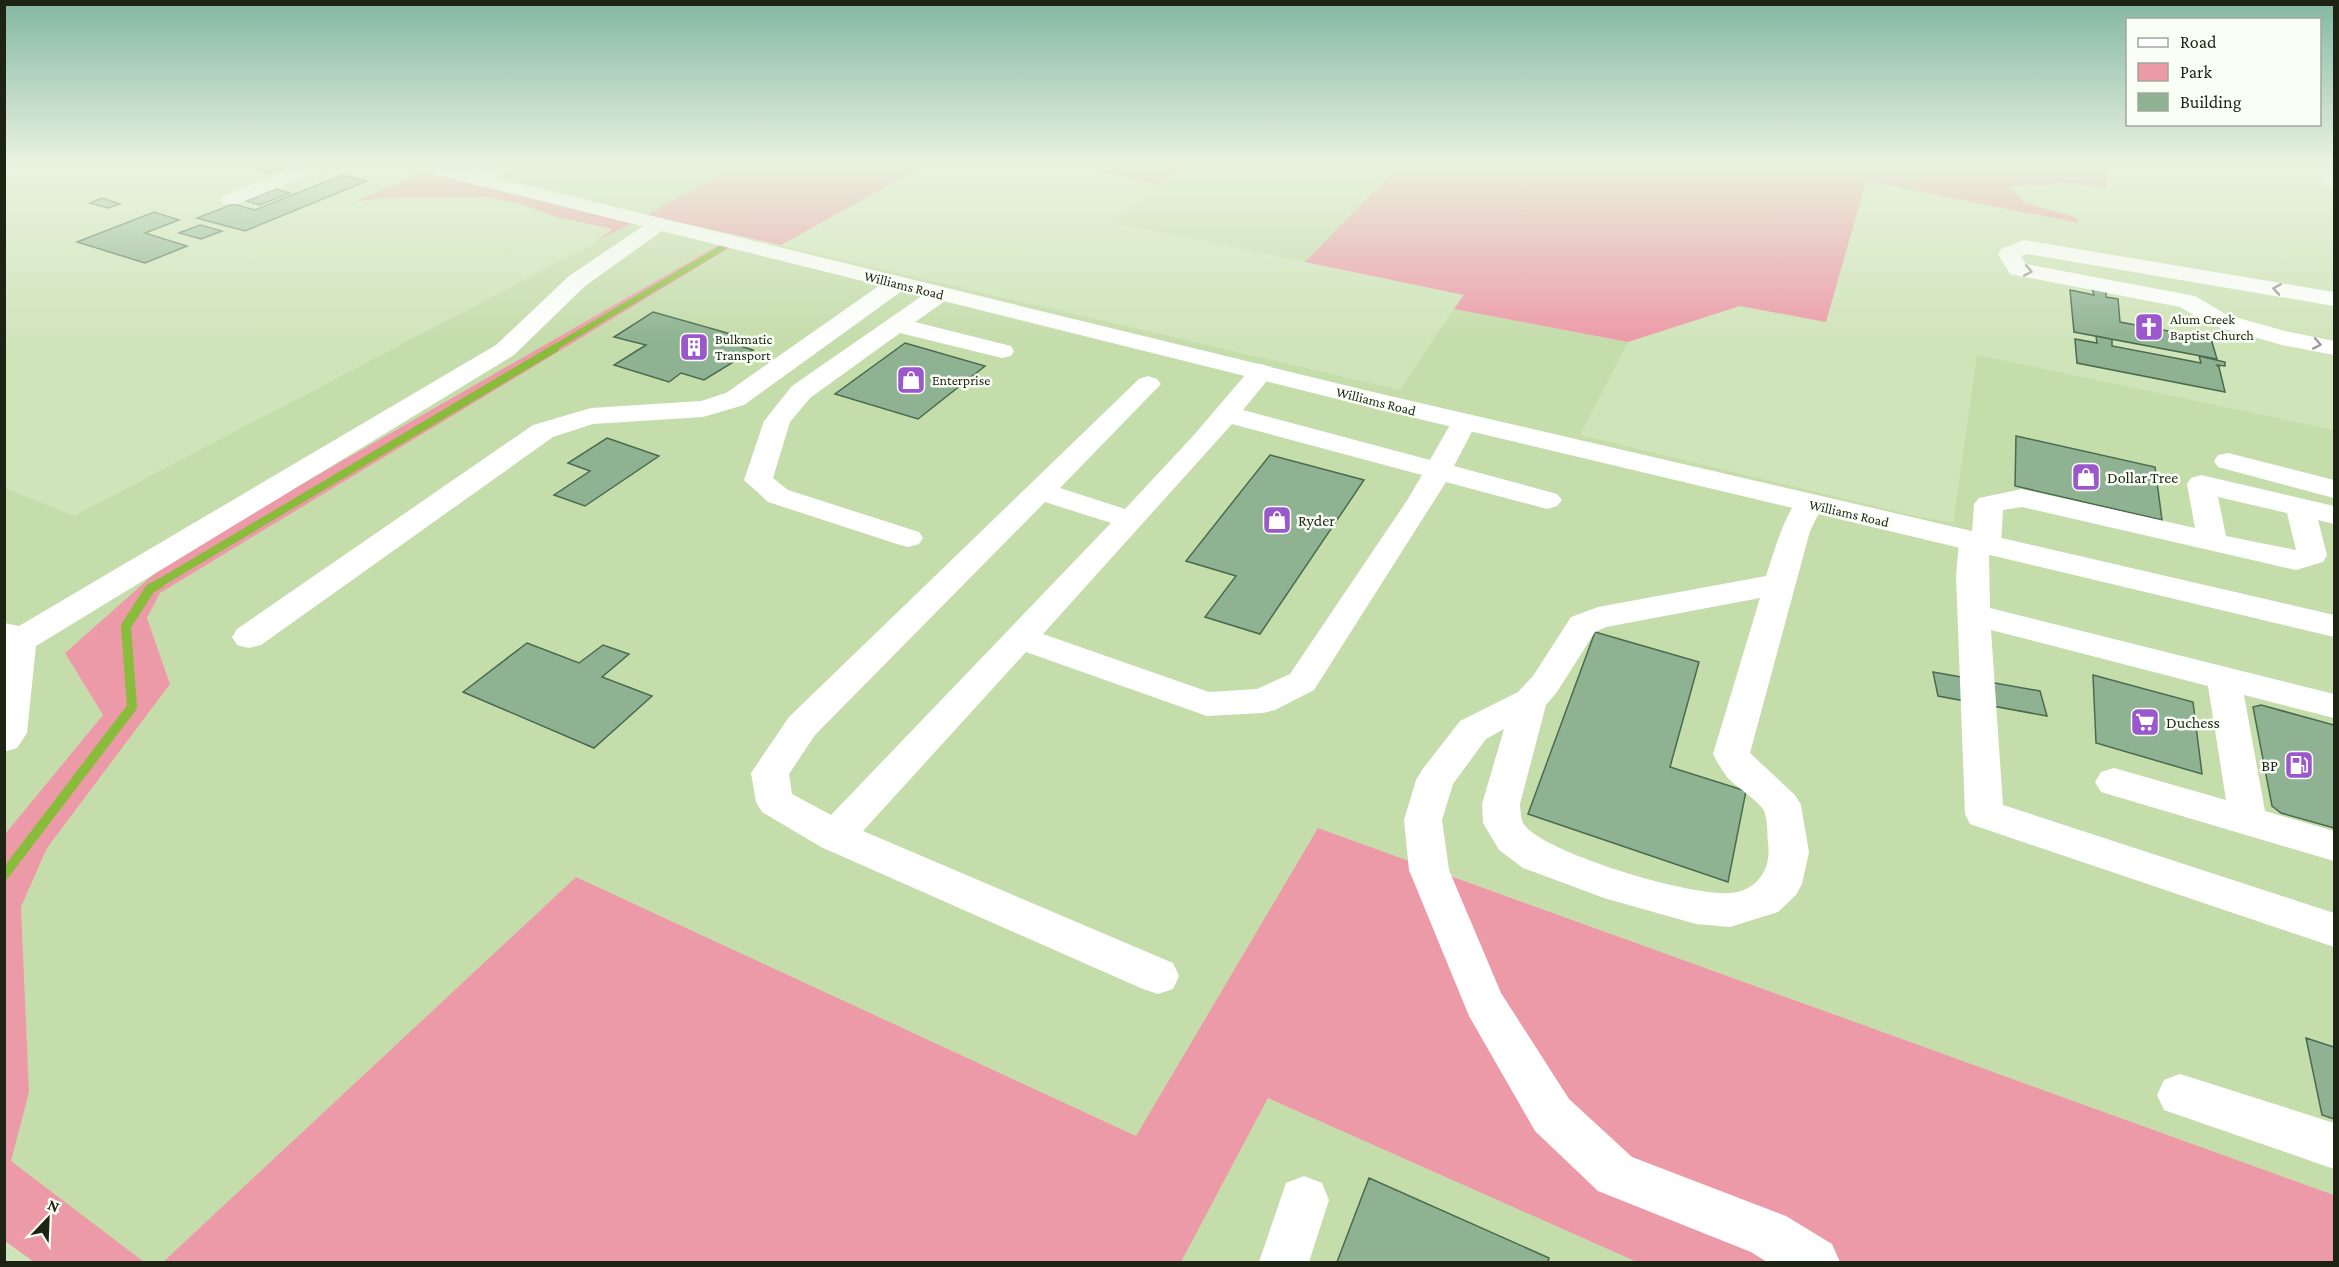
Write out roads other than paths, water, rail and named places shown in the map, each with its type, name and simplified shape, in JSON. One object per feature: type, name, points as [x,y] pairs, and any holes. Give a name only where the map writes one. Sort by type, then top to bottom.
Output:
[{"type":"main road","points":[[4,739],[9,733],[10,641],[505,350],[578,281],[659,224]]},
{"type":"main road","name":"Williams Road","points":[[660,224],[1464,422],[2334,626]]},
{"type":"main road","points":[[2334,299],[2024,248],[2009,254],[2018,269],[2187,301],[2219,320],[2282,338],[2334,348]]},
{"type":"main road","points":[[249,637],[543,431],[591,416],[703,409],[735,399],[898,283]]},
{"type":"main road","points":[[908,538],[778,496],[758,480],[777,421],[801,392],[940,294]]},
{"type":"main road","points":[[896,325],[1002,351]]},
{"type":"main road","points":[[835,836],[1022,639],[1227,414],[1261,372]]},
{"type":"main road","points":[[1148,384],[802,726],[770,773],[775,802],[835,836],[1158,976]]},
{"type":"main road","points":[[1227,414],[1547,500]]},
{"type":"main road","points":[[1022,639],[1207,704],[1263,701],[1302,681],[1423,499],[1464,422]]},
{"type":"main road","points":[[2228,461],[2334,489]]},
{"type":"main road","points":[[2212,541],[2200,484],[2334,515]]},
{"type":"main road","points":[[1040,491],[1131,520]]},
{"type":"main road","points":[[2300,507],[2312,555],[2296,561],[2022,498],[1989,504],[1980,544],[1974,615],[1984,814],[2334,930]]},
{"type":"main road","points":[[1530,701],[1501,804],[1502,823],[1513,839],[1537,857],[1618,887],[1696,907],[1730,910],[1764,900],[1782,885],[1790,852],[1782,805],[1740,767],[1731,754],[1795,531],[1809,504]]},
{"type":"main road","points":[[1779,584],[1598,618],[1583,625],[1545,684],[1530,701],[1473,730],[1435,780],[1423,820],[1429,870],[1484,1003],[1552,1115],[1615,1174],[1768,1234],[1814,1263]]},
{"type":"main road","points":[[1974,615],[2334,706]]},
{"type":"main road","points":[[2223,678],[2248,821]]},
{"type":"main road","points":[[2114,782],[2334,846]]},
{"type":"main road","points":[[2180,1095],[2334,1146]]},
{"type":"main road","points":[[1284,1263],[1304,1200]]},
{"type":"waterway","points":[[552,349],[722,248]]},
{"type":"waterway","points":[[158,584],[555,348]]},
{"type":"waterway","points":[[4,875],[132,707],[126,626],[150,589],[160,583]]},
{"type":"place","name":"Alum Creek Baptist Church","points":[[2149,327]]},
{"type":"place","name":"Bulkmatic Transport","points":[[694,347]]},
{"type":"place","name":"Enterprise","points":[[911,380]]},
{"type":"place","name":"Dollar Tree","points":[[2086,477]]},
{"type":"place","name":"Ryder","points":[[1277,520]]},
{"type":"place","name":"Duchess","points":[[2145,722]]},
{"type":"place","name":"BP","points":[[2299,765]]}]
